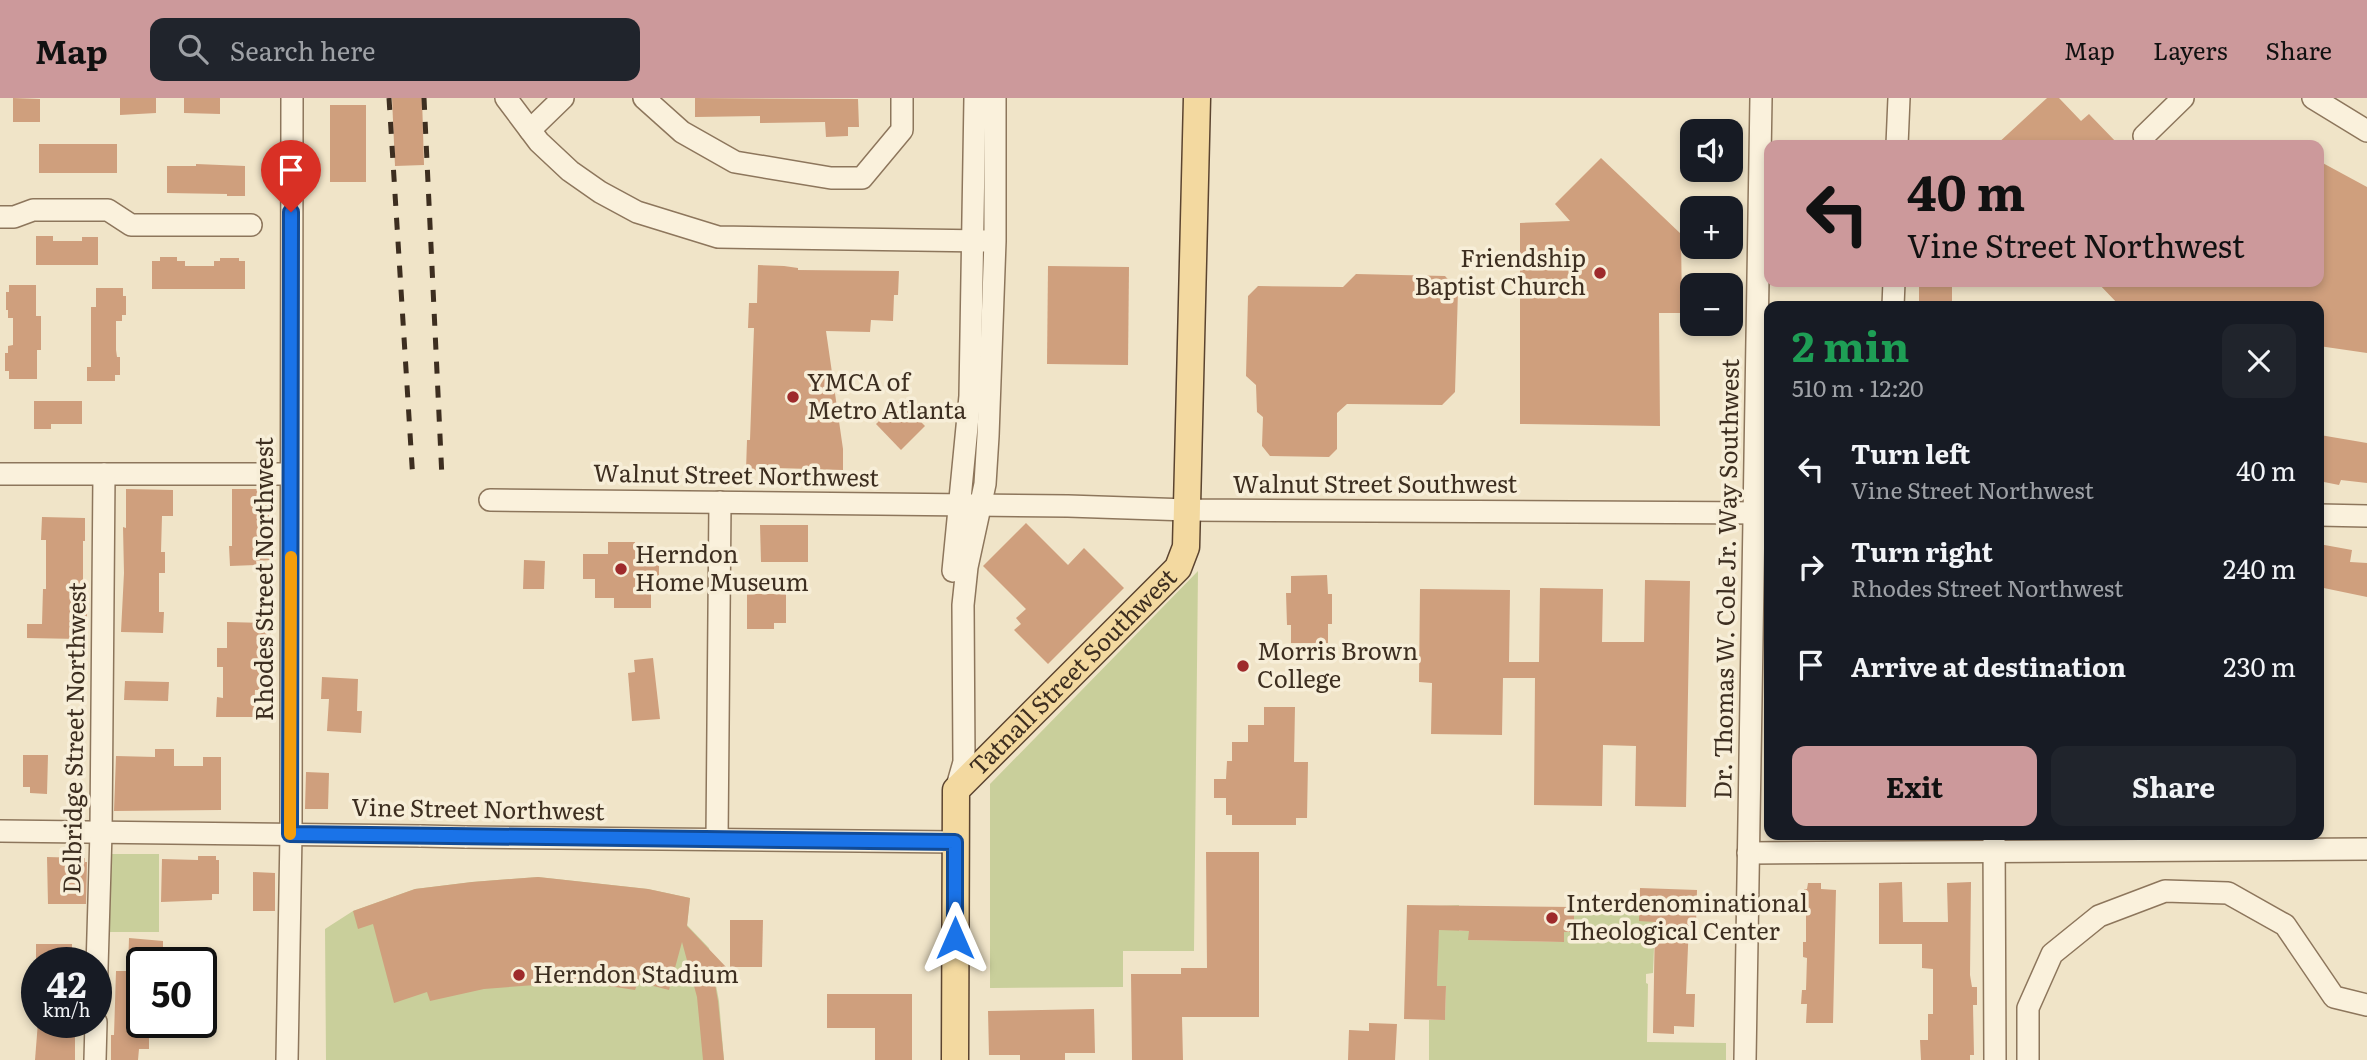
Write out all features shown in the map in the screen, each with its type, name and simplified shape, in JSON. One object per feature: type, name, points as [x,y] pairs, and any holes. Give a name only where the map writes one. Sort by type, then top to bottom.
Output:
[{"type":"main road","name":"Tatnall Street Southwest","points":[[956,790],[1178,568],[1186,547],[1197,98]]},
{"type":"main road","points":[[955,1060],[956,790]]},
{"type":"street","name":"Rhodes Street Northwest","points":[[287,1060],[292,98]]},
{"type":"street","points":[[506,98],[539,142],[570,171],[600,192],[637,212],[718,237],[984,241]]},
{"type":"street","points":[[530,130],[564,98]]},
{"type":"street","points":[[644,98],[682,132],[735,162],[831,178],[862,178],[902,130],[902,98]]},
{"type":"street","points":[[956,790],[964,762],[963,605],[971,506],[985,484],[988,436],[984,241],[975,98]]},
{"type":"street","points":[[984,241],[995,98]]},
{"type":"street","name":"Dr. Thomas W. Cole Jr. Way Southwest","points":[[1761,98],[1764,140]]},
{"type":"street","points":[[1897,140],[1899,98]]},
{"type":"street","points":[[2144,136],[2183,98]]},
{"type":"street","points":[[2313,98],[2367,131]]},
{"type":"street","points":[[0,217],[14,218],[33,210],[108,210],[131,225],[251,225]]},
{"type":"street","name":"Dr. Thomas W. Cole Jr. Way Southwest","points":[[1745,1060],[1748,853],[1762,513],[1764,274]]},
{"type":"street","points":[[0,474],[291,474]]},
{"type":"street","name":"Delbridge Street Northwest","points":[[98,947],[104,474]]},
{"type":"street","name":"Walnut Street Northwest","points":[[490,500],[971,506]]},
{"type":"street","points":[[717,839],[720,502]]},
{"type":"street","name":"Walnut Street Southwest","points":[[971,506],[1762,513]]},
{"type":"street","points":[[2324,515],[2367,516]]},
{"type":"street","name":"Vine Street Northwest","points":[[0,831],[955,842]]},
{"type":"street","points":[[1748,853],[1994,843],[2367,849]]},
{"type":"street","points":[[1994,843],[1995,1060]]},
{"type":"street","points":[[2028,1060],[2028,1008],[2052,954],[2099,916],[2165,891],[2228,893],[2285,925],[2334,997],[2367,1005]]},
{"type":"street","points":[[95,1060],[96,1038]]},
{"type":"green space","points":[[1198,571],[1194,951],[1123,951],[1123,987],[990,988],[990,784]]},
{"type":"green space","points":[[107,854],[159,854],[159,932],[106,932]]},
{"type":"green space","name":"Herndon Stadium","points":[[538,877],[648,889],[690,898],[687,925],[709,948],[719,1001],[724,1060],[326,1060],[325,929],[353,911],[415,889]]},
{"type":"green space","points":[[1574,901],[1640,903],[1655,922],[1653,973],[1646,974],[1647,1042],[1726,1043],[1726,1060],[1429,1060],[1429,1020],[1445,1020],[1446,987],[1437,986],[1439,906],[1459,905],[1459,931],[1469,931],[1469,940],[1564,942],[1564,932],[1574,932]]},
{"type":"building","points":[[13,98],[40,99],[40,122],[13,122]]},
{"type":"building","points":[[120,98],[156,98],[156,113],[120,115]]},
{"type":"building","points":[[184,98],[220,98],[220,114],[184,113]]},
{"type":"building","points":[[392,98],[422,98],[424,165],[395,166]]},
{"type":"building","points":[[695,98],[858,99],[859,127],[848,127],[848,136],[826,137],[825,122],[760,123],[760,116],[695,117]]},
{"type":"building","points":[[2047,98],[2059,98],[2081,121],[2089,114],[2114,140],[2001,140]]},
{"type":"building","points":[[330,105],[366,105],[366,182],[330,182]]},
{"type":"building","points":[[39,144],[117,144],[117,173],[39,173]]},
{"type":"building","name":"Friendship Baptist Church","points":[[1601,158],[1680,233],[1680,313],[1659,313],[1660,426],[1520,424],[1520,223],[1570,221],[1555,204]]},
{"type":"building","points":[[2324,164],[2367,187],[2367,353],[2324,347],[2324,301],[2115,301],[2102,287],[2324,287]]},
{"type":"building","points":[[167,166],[245,166],[245,196],[167,193]]},
{"type":"building","points":[[36,236],[53,236],[53,241],[82,241],[82,237],[98,237],[98,265],[36,265]]},
{"type":"building","points":[[160,257],[177,257],[177,261],[185,261],[185,266],[214,266],[214,261],[220,261],[220,258],[239,258],[239,261],[245,261],[245,289],[152,289],[152,261],[160,261]]},
{"type":"building","name":"YMCA of Metro Atlanta","points":[[758,265],[784,266],[798,270],[899,271],[898,295],[894,295],[893,321],[871,320],[870,332],[826,331],[843,449],[843,470],[746,470],[747,440],[750,440],[754,328],[748,328],[749,303],[757,303]]},
{"type":"building","points":[[1048,266],[1129,267],[1128,365],[1047,364]]},
{"type":"building","points":[[1356,274],[1445,276],[1458,290],[1455,392],[1442,405],[1347,404],[1337,413],[1337,449],[1329,457],[1270,456],[1262,446],[1263,417],[1257,412],[1256,385],[1246,376],[1248,296],[1258,286],[1343,287]]},
{"type":"building","points":[[9,285],[36,285],[36,316],[41,316],[41,350],[37,350],[37,379],[9,379],[9,371],[5,371],[5,353],[8,353],[8,346],[13,345],[13,318],[8,318],[6,310],[6,292],[9,292]]},
{"type":"building","points":[[1919,287],[1952,287],[1952,301],[1919,301]]},
{"type":"building","points":[[96,288],[123,288],[123,296],[126,296],[126,315],[122,315],[122,321],[116,321],[116,350],[117,357],[120,357],[120,375],[115,375],[115,381],[87,381],[87,367],[91,367],[91,307],[96,307]]},
{"type":"building","points":[[34,401],[82,401],[82,424],[51,424],[51,429],[34,429]]},
{"type":"building","points":[[900,401],[925,426],[901,450],[876,424]]},
{"type":"building","points":[[2324,436],[2367,443],[2367,483],[2341,480],[2339,485],[2324,482]]},
{"type":"building","points":[[126,489],[173,490],[173,516],[162,516],[161,552],[165,552],[165,573],[159,573],[159,612],[164,612],[163,633],[121,632]]},
{"type":"building","points":[[232,489],[268,489],[272,560],[256,561],[257,565],[230,566]]},
{"type":"building","points":[[42,517],[85,518],[83,588],[87,588],[87,617],[79,617],[79,639],[27,638],[27,624],[42,624],[43,589],[46,589],[46,540],[41,540]]},
{"type":"building","points":[[1026,523],[1068,565],[1084,548],[1124,588],[1048,664],[1014,630],[1021,624],[1016,618],[1026,609],[983,566]]},
{"type":"building","points":[[760,525],[808,525],[808,562],[761,562]]},
{"type":"building","points":[[608,542],[635,542],[635,551],[646,551],[646,565],[659,565],[659,585],[651,585],[651,608],[614,608],[614,598],[595,598],[595,579],[583,579],[583,554],[608,554]]},
{"type":"building","points":[[2324,545],[2352,550],[2350,562],[2367,563],[2367,597],[2324,588]]},
{"type":"building","points":[[524,560],[545,561],[544,589],[523,589]]},
{"type":"building","points":[[1327,575],[1328,594],[1332,594],[1332,624],[1328,624],[1328,643],[1291,643],[1291,625],[1287,625],[1286,593],[1291,593],[1291,576]]},
{"type":"building","points":[[1645,580],[1690,581],[1686,807],[1635,806],[1636,746],[1603,745],[1602,806],[1534,805],[1535,678],[1503,678],[1502,735],[1431,734],[1432,683],[1419,682],[1420,589],[1510,590],[1509,662],[1539,662],[1540,588],[1603,589],[1602,642],[1644,642]]},
{"type":"building","points":[[747,594],[786,594],[786,623],[774,623],[774,629],[747,629]]},
{"type":"building","points":[[227,622],[271,623],[271,690],[255,690],[254,717],[216,717],[217,697],[223,698],[223,667],[217,667],[217,648],[227,648]]},
{"type":"building","points":[[653,658],[660,719],[632,721],[628,673],[635,672],[634,660]]},
{"type":"building","points":[[322,677],[358,679],[357,711],[362,711],[361,733],[327,731],[329,699],[321,699]]},
{"type":"building","points":[[125,681],[169,682],[168,701],[124,700]]},
{"type":"building","points":[[1264,707],[1295,707],[1294,762],[1308,762],[1307,818],[1296,818],[1296,825],[1232,825],[1232,815],[1226,815],[1226,798],[1214,798],[1214,779],[1226,779],[1227,761],[1232,761],[1232,742],[1248,742],[1248,725],[1264,725]]},
{"type":"building","points":[[155,749],[174,749],[174,766],[203,766],[203,757],[221,757],[221,810],[114,811],[116,756],[155,757]]},
{"type":"building","points":[[23,755],[48,755],[47,794],[30,793],[30,787],[23,787]]},
{"type":"building","points":[[306,772],[329,773],[328,809],[305,809]]},
{"type":"building","points":[[1206,852],[1259,852],[1259,1017],[1182,1017],[1183,1060],[1132,1060],[1131,974],[1181,974],[1181,968],[1207,968]]},
{"type":"building","points":[[198,856],[216,856],[216,860],[219,860],[219,894],[212,894],[212,900],[161,902],[162,859],[198,860]]},
{"type":"building","points":[[47,857],[85,858],[86,904],[48,904]]},
{"type":"building","points":[[253,872],[275,873],[275,911],[253,911]]},
{"type":"building","points":[[538,877],[648,889],[690,898],[687,926],[726,967],[712,967],[724,1060],[703,1060],[697,997],[682,942],[669,990],[638,982],[635,990],[589,983],[535,985],[484,989],[430,1001],[427,992],[394,1003],[373,924],[358,929],[353,911],[415,889]]},
{"type":"building","points":[[1902,882],[1903,922],[1948,922],[1947,883],[1971,882],[1970,975],[1972,987],[1977,987],[1977,1005],[1973,1005],[1974,1055],[1970,1055],[1970,1060],[1921,1060],[1920,1040],[1928,1040],[1928,1014],[1933,1014],[1933,969],[1922,968],[1922,944],[1879,944],[1879,883]]},
{"type":"building","points":[[1808,883],[1821,883],[1821,889],[1836,890],[1833,1023],[1806,1023],[1807,1004],[1801,1004],[1802,990],[1806,990],[1807,958],[1803,957],[1803,942],[1806,942],[1806,906],[1803,906],[1804,889],[1807,889]]},
{"type":"building","points":[[1640,888],[1697,890],[1696,923],[1689,923],[1686,994],[1695,994],[1694,1027],[1674,1026],[1674,1034],[1653,1033],[1655,922],[1639,921]]},
{"type":"building","points":[[1407,905],[1574,907],[1574,932],[1564,932],[1564,942],[1468,940],[1469,931],[1439,930],[1437,986],[1446,986],[1445,1020],[1404,1019]]},
{"type":"building","points":[[730,920],[763,920],[762,967],[730,967]]},
{"type":"building","points":[[129,938],[163,941],[163,947],[129,947]]},
{"type":"building","points":[[36,944],[72,944],[72,947],[36,947]]},
{"type":"building","points":[[116,971],[126,971],[126,1038],[149,1038],[149,1049],[139,1049],[138,1060],[111,1060]]},
{"type":"building","points":[[827,994],[912,994],[912,1060],[875,1060],[875,1028],[827,1028]]},
{"type":"building","points":[[1094,1009],[1095,1053],[1065,1053],[1065,1060],[1020,1060],[1020,1055],[989,1055],[988,1011]]},
{"type":"building","points":[[1369,1023],[1397,1024],[1395,1060],[1348,1060],[1349,1030],[1369,1031]]},
{"type":"building","points":[[37,1038],[75,1038],[75,1060],[35,1060]]},
{"type":"railway","points":[[389,98],[413,481]]},
{"type":"railway","points":[[424,98],[442,478]]},
{"type":"slow traffic","points":[[290,834],[291,557]]},
{"type":"place","name":"Friendship Baptist Church","points":[[1600,273]]},
{"type":"place","name":"YMCA of Metro Atlanta","points":[[793,397]]},
{"type":"place","name":"Herndon Home Museum","points":[[621,569]]},
{"type":"place","name":"Morris Brown College","points":[[1243,666]]},
{"type":"place","name":"Interdenominational Theological Center","points":[[1552,918]]},
{"type":"place","name":"Herndon Stadium","points":[[519,975]]},
{"type":"route","points":[[291,212],[290,834],[955,842],[955,938]]}]
